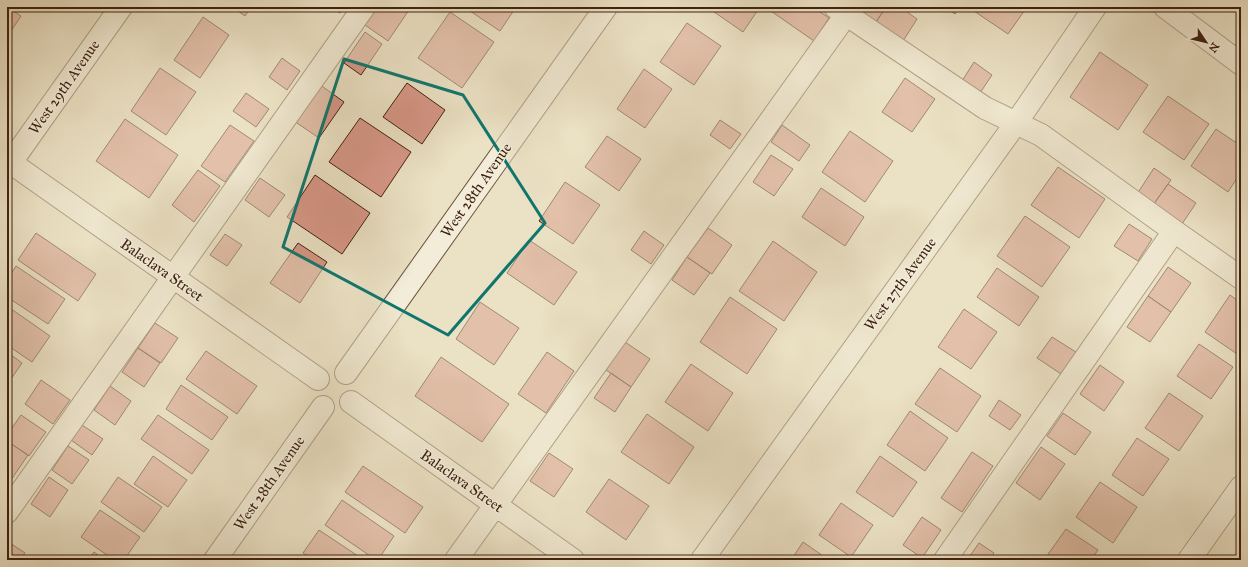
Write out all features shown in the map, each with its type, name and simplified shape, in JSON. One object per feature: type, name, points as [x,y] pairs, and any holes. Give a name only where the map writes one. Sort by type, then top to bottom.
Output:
[{"type":"street","name":"West 29th Avenue","points":[[8,164],[121,7]]},
{"type":"street","points":[[7,512],[174,278],[364,7]]},
{"type":"street","name":"West 28th Avenue","points":[[346,374],[606,7]]},
{"type":"street","name":"West 27th Avenue","points":[[702,560],[1016,123],[1095,7]]},
{"type":"street","points":[[1165,7],[1241,64]]},
{"type":"street","points":[[456,560],[840,11],[985,108],[1040,135],[1241,278]]},
{"type":"street","name":"Balaclava Street","points":[[8,164],[318,379]]},
{"type":"street","points":[[945,560],[1174,231]]},
{"type":"street","points":[[328,371],[340,371],[346,374],[354,384],[354,396],[351,402],[341,409],[335,410],[323,407],[314,391],[318,379],[328,371]]},
{"type":"street","name":"Balaclava Street","points":[[351,402],[572,560]]},
{"type":"street","name":"West 28th Avenue","points":[[215,560],[323,407]]},
{"type":"street","points":[[1189,560],[1241,487]]},
{"type":"highlighted area","points":[[344,59],[463,95],[545,223],[448,335],[283,247]]},
{"type":"building","points":[[7,7],[21,16],[7,37]]},
{"type":"building","points":[[232,7],[251,7],[245,16]]},
{"type":"building","points":[[331,7],[345,7],[340,13]]},
{"type":"building","points":[[377,7],[411,7],[388,41],[365,25]]},
{"type":"building","points":[[464,7],[516,7],[500,31]]},
{"type":"building","points":[[707,7],[760,7],[743,32]]},
{"type":"building","points":[[769,7],[813,7],[829,18],[814,41],[768,9]]},
{"type":"building","points":[[853,7],[886,7],[876,22]]},
{"type":"building","points":[[886,7],[900,7],[917,19],[903,41],[876,22]]},
{"type":"building","points":[[944,7],[960,7],[955,14]]},
{"type":"building","points":[[977,7],[1027,7],[1008,34],[974,11]]},
{"type":"building","points":[[450,12],[494,42],[462,88],[418,58]]},
{"type":"building","points":[[203,17],[229,35],[200,78],[174,60]]},
{"type":"building","points":[[687,23],[721,46],[694,85],[660,62]]},
{"type":"building","points":[[365,32],[382,44],[361,75],[344,63]]},
{"type":"building","points":[[1100,52],[1148,85],[1118,130],[1070,97]]},
{"type":"building","points":[[282,58],[300,71],[287,90],[269,77]]},
{"type":"building","points":[[974,62],[992,75],[980,93],[962,81]]},
{"type":"building","points":[[160,68],[196,92],[166,135],[131,111]]},
{"type":"building","points":[[644,69],[672,89],[645,128],[617,109]]},
{"type":"building","points":[[905,78],[935,99],[912,132],[882,112]]},
{"type":"building","points":[[407,83],[445,110],[422,144],[383,117]]},
{"type":"building","points":[[319,84],[344,102],[319,138],[294,121]]},
{"type":"building","points":[[246,93],[269,109],[256,127],[233,111]]},
{"type":"building","points":[[1168,96],[1209,124],[1184,160],[1143,132]]},
{"type":"building","points":[[360,118],[411,152],[381,197],[329,162]]},
{"type":"building","points":[[125,119],[178,155],[149,198],[96,161]]},
{"type":"building","points":[[720,120],[741,134],[730,149],[710,135]]},
{"type":"building","points":[[230,125],[254,141],[225,182],[201,166]]},
{"type":"building","points":[[782,125],[810,145],[799,161],[771,142]]},
{"type":"building","points":[[1216,129],[1241,146],[1241,172],[1228,192],[1191,166]]},
{"type":"building","points":[[850,131],[893,161],[865,202],[822,172]]},
{"type":"building","points":[[607,136],[641,159],[619,191],[585,167]]},
{"type":"building","points":[[771,155],[793,169],[774,196],[753,182]]},
{"type":"building","points":[[1058,167],[1105,199],[1079,238],[1031,205]]},
{"type":"building","points":[[1154,168],[1171,180],[1153,205],[1137,194]]},
{"type":"building","points":[[198,170],[220,186],[194,222],[172,205]]},
{"type":"building","points":[[315,175],[370,213],[342,254],[287,217]]},
{"type":"building","points":[[260,178],[285,195],[269,217],[245,200]]},
{"type":"building","points":[[565,182],[600,205],[573,244],[539,221]]},
{"type":"building","points":[[1168,184],[1196,203],[1182,224],[1153,205]]},
{"type":"building","points":[[821,188],[864,217],[845,246],[802,217]]},
{"type":"building","points":[[1025,216],[1070,247],[1042,287],[997,256]]},
{"type":"building","points":[[1129,224],[1152,239],[1138,261],[1114,246]]},
{"type":"building","points":[[708,228],[732,245],[712,274],[687,257]]},
{"type":"building","points":[[644,231],[664,245],[651,264],[631,250]]},
{"type":"building","points":[[36,233],[96,274],[78,301],[18,260]]},
{"type":"building","points":[[225,234],[242,245],[227,266],[210,255]]},
{"type":"building","points":[[529,240],[577,272],[554,305],[507,273]]},
{"type":"building","points":[[773,241],[817,272],[784,321],[739,291]]},
{"type":"building","points":[[298,243],[327,262],[300,303],[270,283]]},
{"type":"building","points":[[687,257],[710,273],[694,295],[672,280]]},
{"type":"building","points":[[16,266],[65,299],[48,324],[7,297],[7,280]]},
{"type":"building","points":[[1168,267],[1191,283],[1171,312],[1148,296]]},
{"type":"building","points":[[997,268],[1039,297],[1019,326],[977,297]]},
{"type":"building","points":[[1230,295],[1241,303],[1240,356],[1205,332]]},
{"type":"building","points":[[1148,296],[1171,312],[1150,342],[1127,327]]},
{"type":"building","points":[[730,297],[777,329],[747,374],[700,342]]},
{"type":"building","points":[[480,302],[519,328],[494,365],[456,339]]},
{"type":"building","points":[[7,306],[50,336],[32,362],[7,345]]},
{"type":"building","points":[[964,309],[997,332],[971,369],[938,347]]},
{"type":"building","points":[[155,323],[178,338],[161,363],[138,348]]},
{"type":"building","points":[[1052,337],[1076,352],[1061,374],[1037,358]]},
{"type":"building","points":[[625,342],[650,359],[631,387],[606,370]]},
{"type":"building","points":[[1199,344],[1233,367],[1211,399],[1177,376]]},
{"type":"building","points":[[138,348],[160,363],[144,387],[122,372]]},
{"type":"building","points":[[206,351],[257,386],[237,414],[186,379]]},
{"type":"building","points":[[7,352],[22,363],[7,385]]},
{"type":"building","points":[[547,352],[574,371],[546,413],[518,394]]},
{"type":"building","points":[[441,357],[509,404],[482,442],[415,396]]},
{"type":"building","points":[[691,364],[733,393],[708,431],[665,402]]},
{"type":"building","points":[[1100,365],[1124,382],[1104,411],[1080,394]]},
{"type":"building","points":[[940,368],[981,396],[957,432],[915,404]]},
{"type":"building","points":[[611,373],[631,387],[615,412],[594,398]]},
{"type":"building","points":[[41,380],[70,400],[53,424],[25,404]]},
{"type":"building","points":[[181,385],[228,417],[212,440],[166,409]]},
{"type":"building","points":[[110,386],[131,401],[115,425],[94,410]]},
{"type":"building","points":[[1169,393],[1203,416],[1179,451],[1145,428]]},
{"type":"building","points":[[999,400],[1021,415],[1010,430],[989,416]]},
{"type":"building","points":[[910,411],[948,438],[925,471],[887,445]]},
{"type":"building","points":[[1063,413],[1091,432],[1075,455],[1047,436]]},
{"type":"building","points":[[647,414],[694,447],[669,484],[621,452]]},
{"type":"building","points":[[21,415],[46,432],[29,456],[7,441],[7,435]]},
{"type":"building","points":[[158,415],[209,450],[192,474],[141,439]]},
{"type":"building","points":[[82,425],[103,439],[92,455],[71,440]]},
{"type":"building","points":[[1137,438],[1169,459],[1143,496],[1112,475]]},
{"type":"building","points":[[7,441],[28,455],[11,480],[7,477]]},
{"type":"building","points":[[68,446],[89,460],[72,484],[52,470]]},
{"type":"building","points":[[1041,447],[1065,464],[1040,500],[1016,483]]},
{"type":"building","points":[[972,452],[993,466],[962,512],[941,498]]},
{"type":"building","points":[[549,453],[573,469],[554,497],[530,481]]},
{"type":"building","points":[[153,456],[187,480],[168,507],[134,484]]},
{"type":"building","points":[[880,456],[917,482],[893,517],[856,492]]},
{"type":"building","points":[[363,466],[423,507],[405,533],[345,492]]},
{"type":"building","points":[[49,477],[68,490],[50,517],[31,504]]},
{"type":"building","points":[[118,477],[162,507],[144,532],[101,502]]},
{"type":"building","points":[[609,479],[649,506],[626,540],[586,512]]},
{"type":"building","points":[[1100,482],[1137,507],[1113,543],[1076,517]]},
{"type":"building","points":[[342,500],[394,536],[378,560],[325,525]]},
{"type":"building","points":[[841,503],[873,525],[851,557],[819,535]]},
{"type":"building","points":[[100,510],[140,537],[124,560],[114,560],[81,537]]},
{"type":"building","points":[[922,517],[941,530],[922,558],[903,545]]},
{"type":"building","points":[[1066,529],[1098,550],[1091,560],[1044,560]]},
{"type":"building","points":[[319,530],[361,558],[360,560],[313,560],[303,553]]},
{"type":"building","points":[[7,541],[25,553],[20,560],[7,560]]},
{"type":"building","points":[[803,542],[829,560],[791,560]]},
{"type":"building","points":[[979,543],[994,553],[989,560],[967,560]]},
{"type":"building","points":[[94,552],[105,560],[88,560]]}]
